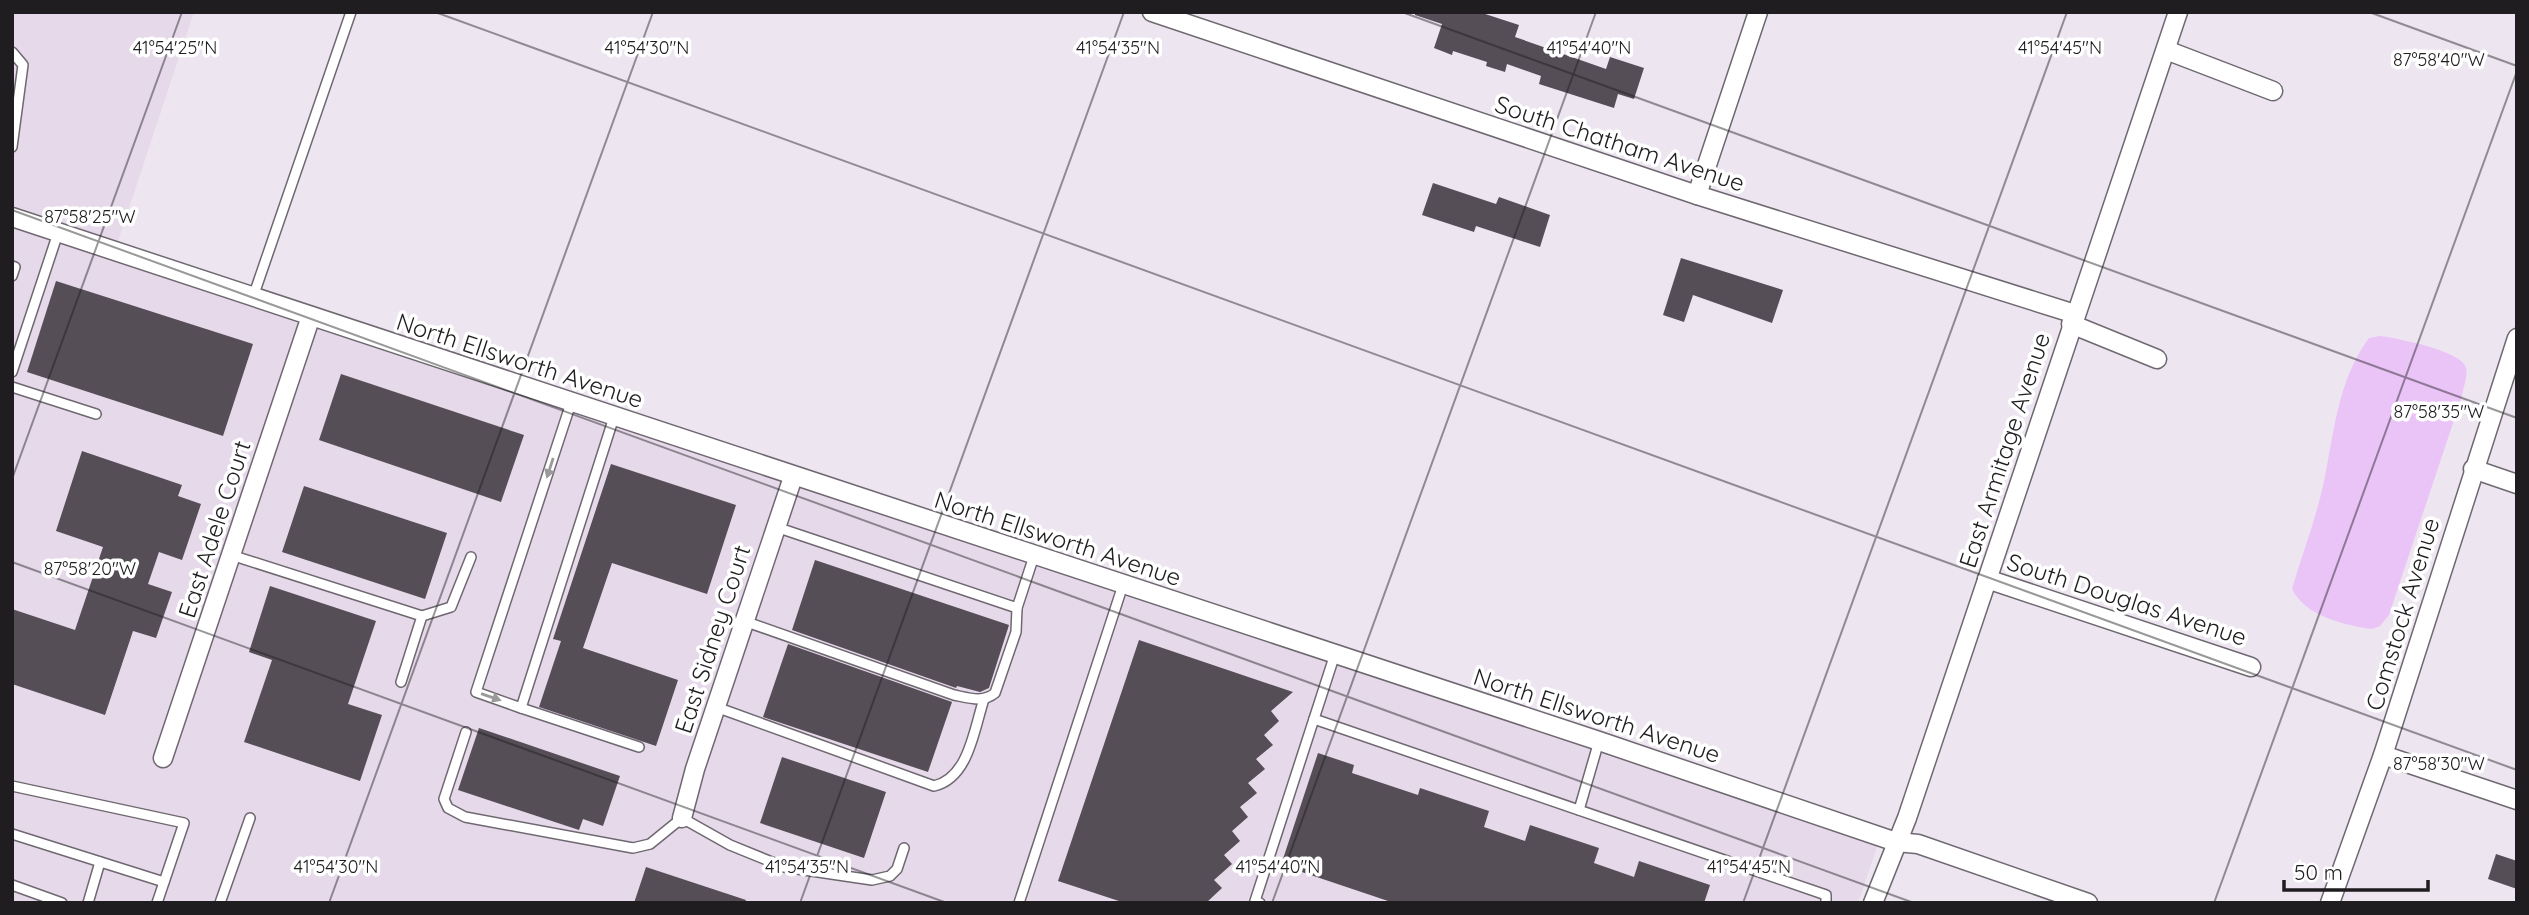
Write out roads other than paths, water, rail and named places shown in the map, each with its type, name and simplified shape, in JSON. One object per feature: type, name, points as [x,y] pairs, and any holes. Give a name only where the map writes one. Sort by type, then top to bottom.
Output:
[{"type":"street","name":"South Chatham Avenue","points":[[1152,12],[2073,319],[2157,359]]},
{"type":"street","points":[[1697,195],[1758,12]]},
{"type":"street","name":"East Armitage Avenue","points":[[1873,903],[1907,818],[2178,12]]},
{"type":"street","points":[[2166,50],[2273,91]]},
{"type":"street","name":"North Ellsworth Avenue","points":[[12,217],[1599,741],[1896,842],[1918,844],[2088,903]]},
{"type":"street","name":"East Adele Court","points":[[163,758],[311,316]]},
{"type":"street","name":"Comstock Avenue","points":[[2330,903],[2383,755],[2517,338]]},
{"type":"street","points":[[2473,469],[2517,484]]},
{"type":"street","name":"East Sidney Court","points":[[682,818],[793,477]]},
{"type":"street","name":"South Douglas Avenue","points":[[1987,579],[2251,667]]},
{"type":"street","points":[[2383,755],[2517,800]]},
{"type":"lane","points":[[253,297],[351,12]]},
{"type":"lane","points":[[12,52],[23,65],[12,147]]},
{"type":"lane","points":[[12,372],[58,233]]},
{"type":"lane","points":[[12,266],[15,267],[12,276]]},
{"type":"lane","points":[[12,387],[96,414]]},
{"type":"lane","points":[[571,403],[477,692],[639,747]]},
{"type":"lane","points":[[521,708],[614,417]]},
{"type":"lane","points":[[776,527],[1017,608]]},
{"type":"lane","points":[[231,555],[422,616],[450,607],[471,557]]},
{"type":"lane","points":[[744,621],[954,695],[985,699],[995,693],[1016,632],[1017,608],[1034,556]]},
{"type":"lane","points":[[1019,903],[1123,585]]},
{"type":"lane","points":[[401,682],[422,616]]},
{"type":"lane","points":[[1260,903],[1255,901],[1335,654]]},
{"type":"lane","points":[[716,707],[934,786],[946,783],[961,768],[985,699]]},
{"type":"lane","points":[[1314,719],[1826,895],[1826,903]]},
{"type":"lane","points":[[466,732],[444,799],[448,808],[465,817],[633,848],[650,844],[682,818],[730,845],[784,867],[872,880],[890,876],[897,869],[904,848]]},
{"type":"lane","points":[[1579,810],[1599,741]]},
{"type":"lane","points":[[12,786],[184,823],[157,903]]},
{"type":"lane","points":[[220,903],[250,818]]},
{"type":"lane","points":[[12,834],[164,883]]},
{"type":"lane","points":[[88,903],[100,862]]},
{"type":"lane","points":[[12,885],[62,903]]}]
